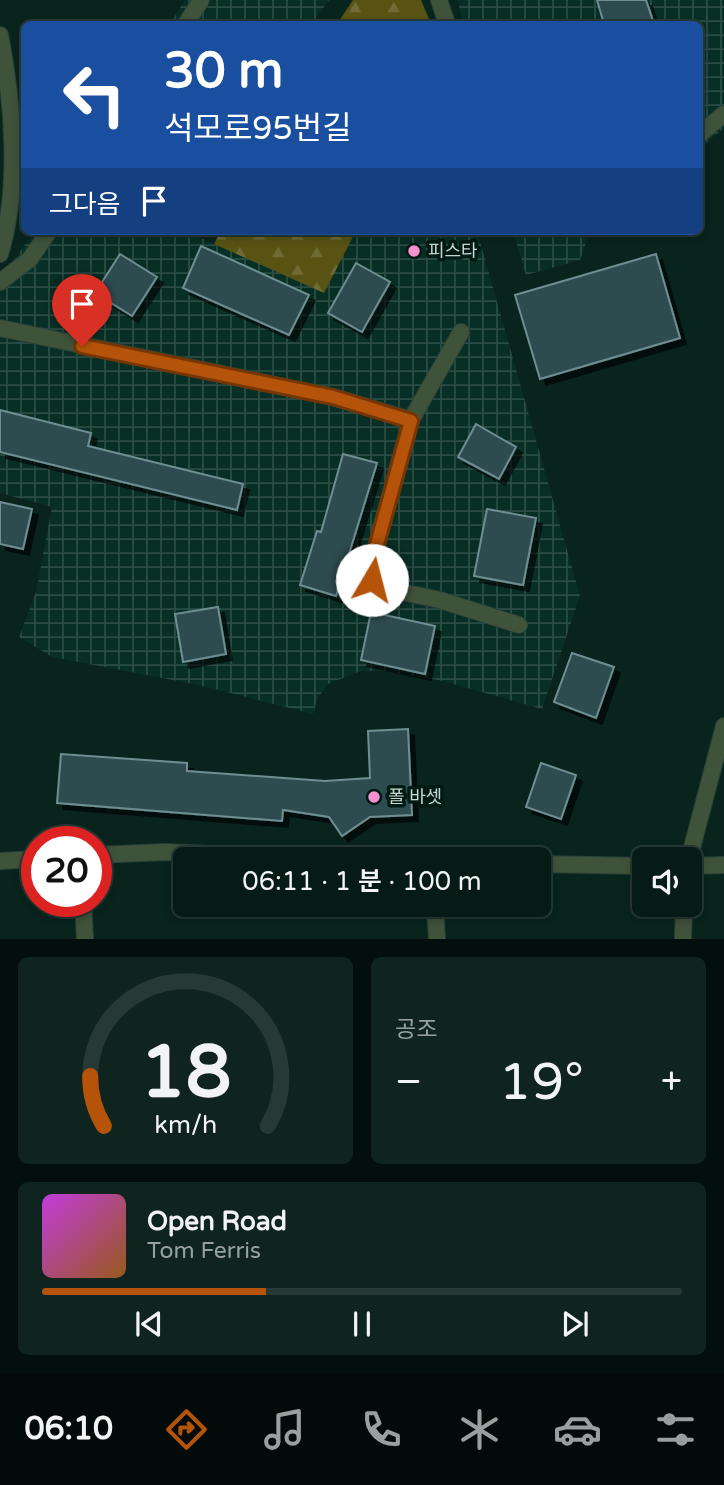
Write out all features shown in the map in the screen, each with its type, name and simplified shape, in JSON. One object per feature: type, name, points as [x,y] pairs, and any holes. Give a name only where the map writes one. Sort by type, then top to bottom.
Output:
[{"type":"lane","points":[[188,21],[201,0]]},
{"type":"lane","points":[[439,0],[446,21]]},
{"type":"lane","points":[[0,35],[8,74],[11,121],[10,187],[5,238],[0,254]]},
{"type":"lane","points":[[703,132],[724,114]]},
{"type":"lane","points":[[0,282],[30,259],[46,235]]},
{"type":"lane","points":[[0,328],[333,397],[411,421]]},
{"type":"lane","points":[[461,332],[411,421],[374,555],[372,580],[393,590],[440,600],[519,625]]},
{"type":"lane","points":[[692,847],[724,726]]},
{"type":"lane","points":[[112,854],[173,852]]},
{"type":"lane","points":[[0,861],[21,860]]},
{"type":"lane","points":[[551,864],[632,866]]},
{"type":"lane","points":[[702,866],[724,865]]},
{"type":"lane","points":[[84,917],[85,939]]},
{"type":"lane","points":[[436,917],[437,939]]},
{"type":"lane","points":[[683,939],[684,917]]},
{"type":"shaded area","points":[[185,0],[329,0],[314,21],[172,21]]},
{"type":"shaded area","points":[[457,0],[724,0],[724,128],[703,146],[703,21],[463,21]]},
{"type":"shaded area","points":[[32,235],[194,235],[324,292],[354,235],[478,235],[580,596],[542,709],[443,681],[386,671],[361,671],[328,684],[318,697],[313,714],[199,685],[52,657],[19,637],[36,592],[52,507],[0,493],[0,279]]},
{"type":"shaded area","points":[[514,235],[589,235],[580,260],[526,275]]},
{"type":"green space","points":[[353,0],[421,0],[430,21],[339,21]]},
{"type":"green space","points":[[219,235],[354,235],[324,293],[214,244]]},
{"type":"building","points":[[597,0],[646,0],[653,21],[603,21]]},
{"type":"building","points":[[201,246],[309,295],[289,335],[183,288]]},
{"type":"building","points":[[120,254],[157,277],[132,316],[95,293]]},
{"type":"building","points":[[656,254],[680,338],[540,379],[515,295]]},
{"type":"building","points":[[356,263],[390,282],[362,332],[328,313]]},
{"type":"building","points":[[0,410],[91,433],[88,446],[243,484],[237,510],[0,452]]},
{"type":"building","points":[[476,424],[516,447],[499,479],[458,457]]},
{"type":"building","points":[[343,454],[377,463],[336,596],[300,585],[317,531],[321,532]]},
{"type":"building","points":[[0,502],[32,509],[23,549],[0,544]]},
{"type":"building","points":[[487,509],[536,518],[523,585],[474,576]]},
{"type":"building","points":[[218,607],[226,654],[183,662],[175,614]]},
{"type":"building","points":[[371,612],[435,626],[425,674],[361,660]]},
{"type":"building","points":[[572,653],[614,667],[596,718],[554,702]]},
{"type":"building","points":[[408,729],[412,815],[370,817],[342,836],[329,817],[283,810],[282,821],[57,803],[61,754],[187,763],[187,771],[325,781],[370,778],[368,731]]},
{"type":"building","points":[[541,763],[576,775],[561,819],[526,807]]},
{"type":"place","name":"피스타","points":[[414,251]]},
{"type":"place","name":"폴 바셋","points":[[374,797]]},
{"type":"route","points":[[82,346],[333,397],[411,421],[374,555],[372,580]]}]
